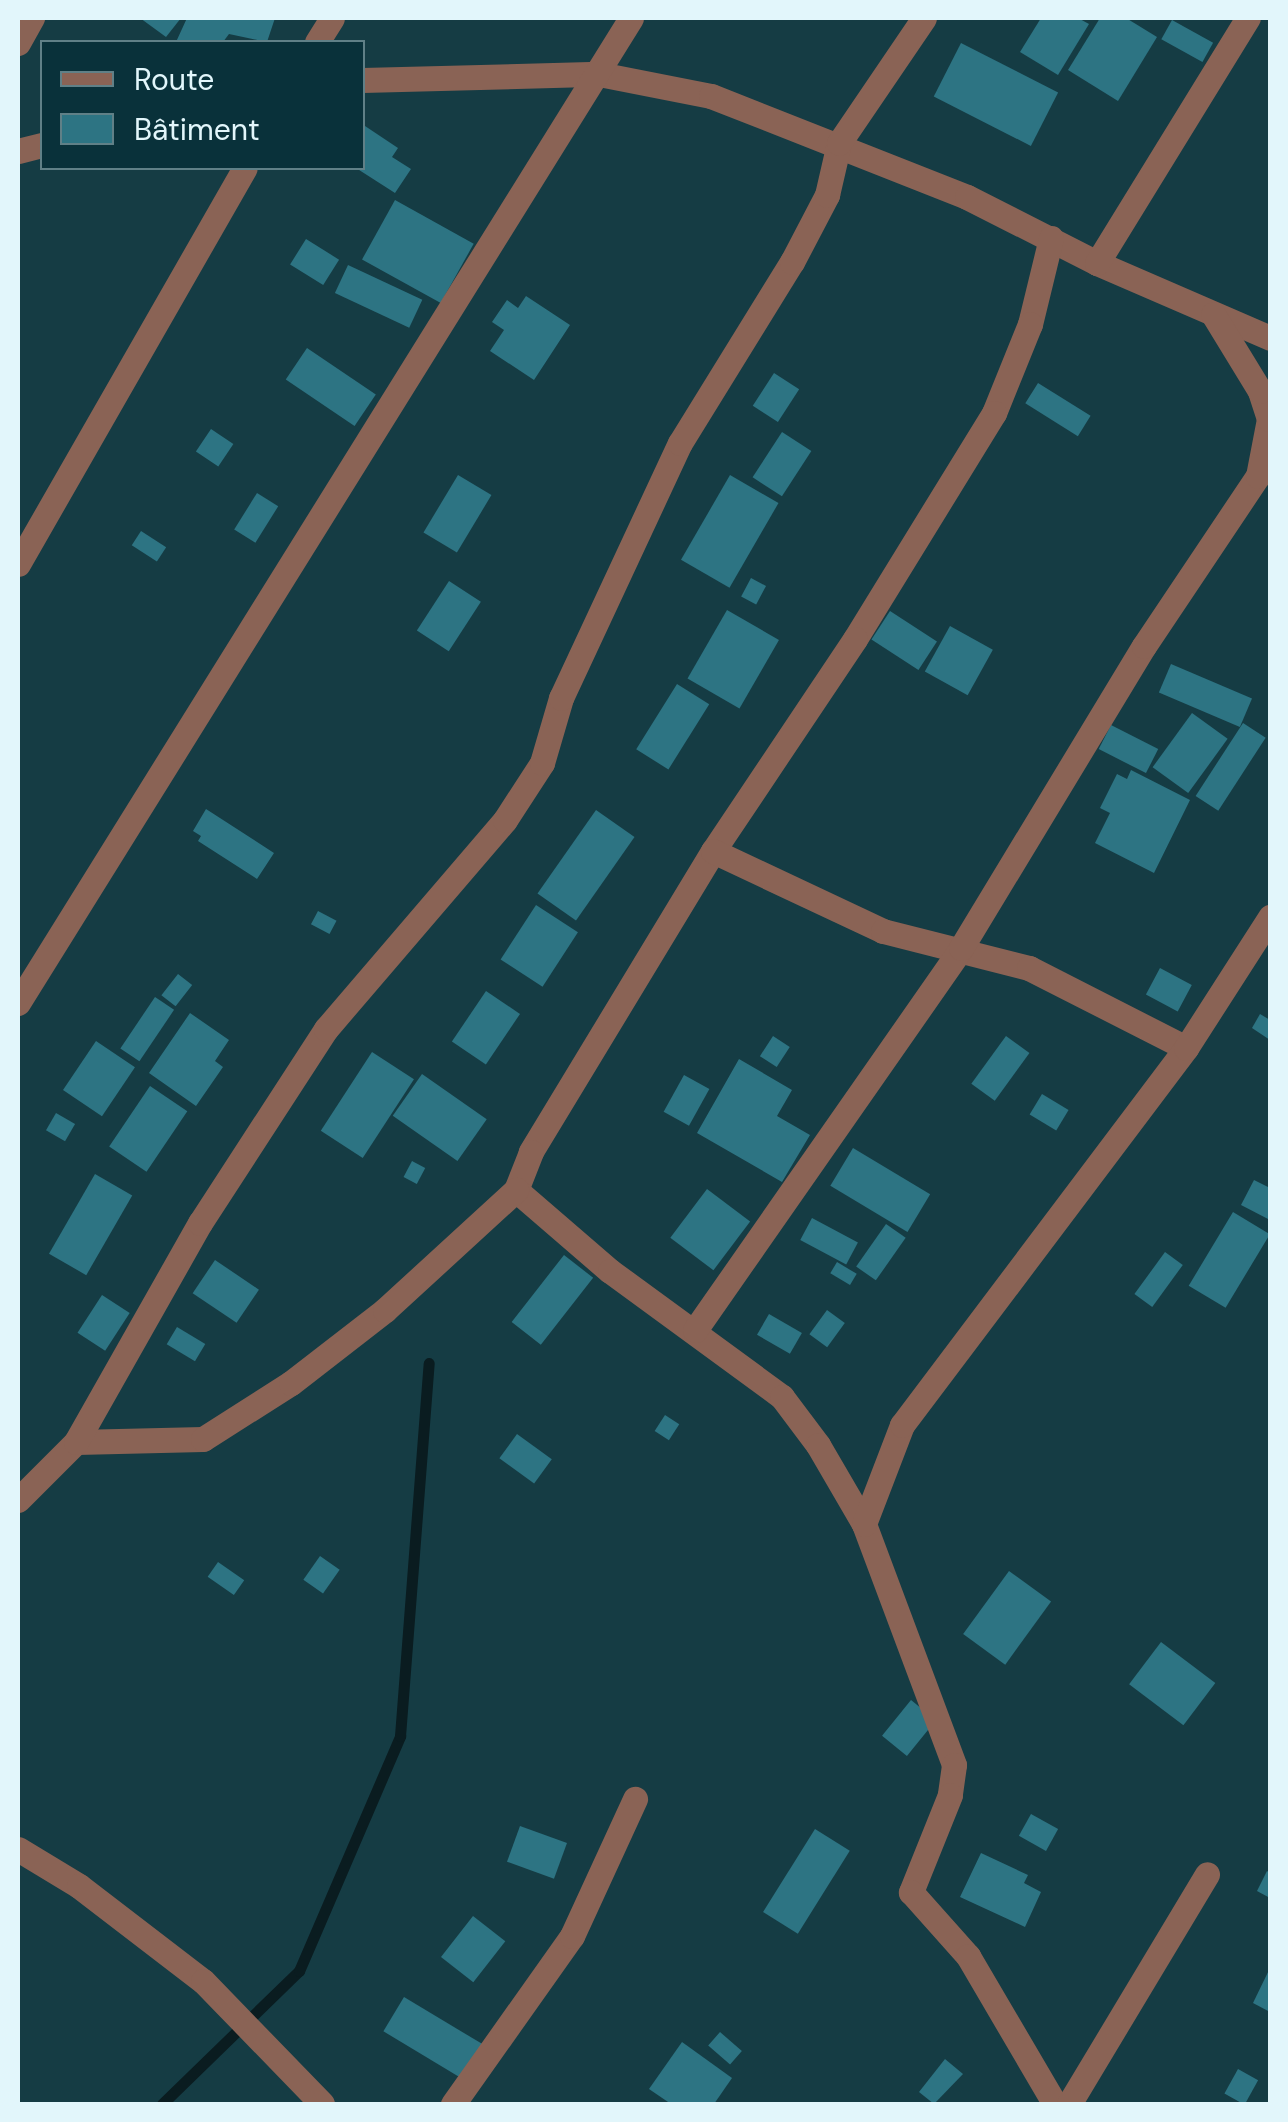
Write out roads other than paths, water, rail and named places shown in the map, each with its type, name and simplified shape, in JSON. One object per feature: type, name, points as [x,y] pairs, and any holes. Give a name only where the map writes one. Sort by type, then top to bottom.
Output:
[{"type":"street","points":[[18,44],[32,18]]},
{"type":"street","points":[[318,40],[332,18]]},
{"type":"street","points":[[18,1003],[249,622],[631,18]]},
{"type":"street","points":[[18,1500],[76,1442],[274,1103],[363,984],[505,820],[542,763],[561,698],[680,443],[792,262],[827,195],[839,143],[924,18]]},
{"type":"street","points":[[1097,263],[1248,18]]},
{"type":"street","points":[[365,80],[598,74],[711,96],[839,143],[1270,338]]},
{"type":"street","points":[[18,564],[244,170]]},
{"type":"street","points":[[76,1442],[203,1439],[292,1383],[385,1310],[516,1190],[532,1152],[713,851],[855,639],[994,413],[1030,324],[1051,238]]},
{"type":"street","points":[[696,1330],[961,948],[1144,646],[1258,476],[1269,418],[1260,390],[1214,314]]},
{"type":"street","points":[[713,851],[882,932],[961,948],[1029,968],[1186,1048]]},
{"type":"street","points":[[864,1524],[902,1425],[1186,1048],[1270,917]]},
{"type":"street","points":[[516,1190],[610,1272],[696,1330],[782,1397],[864,1524],[954,1765],[950,1794],[911,1892],[968,1956],[1055,2104]]},
{"type":"street","points":[[453,2104],[572,1936],[635,1799]]},
{"type":"street","points":[[18,1849],[79,1886],[203,1980],[322,2104]]},
{"type":"street","points":[[1069,2104],[1207,1874]]},
{"type":"waterway","points":[[162,2104],[299,1971],[400,1736],[429,1363]]}]
